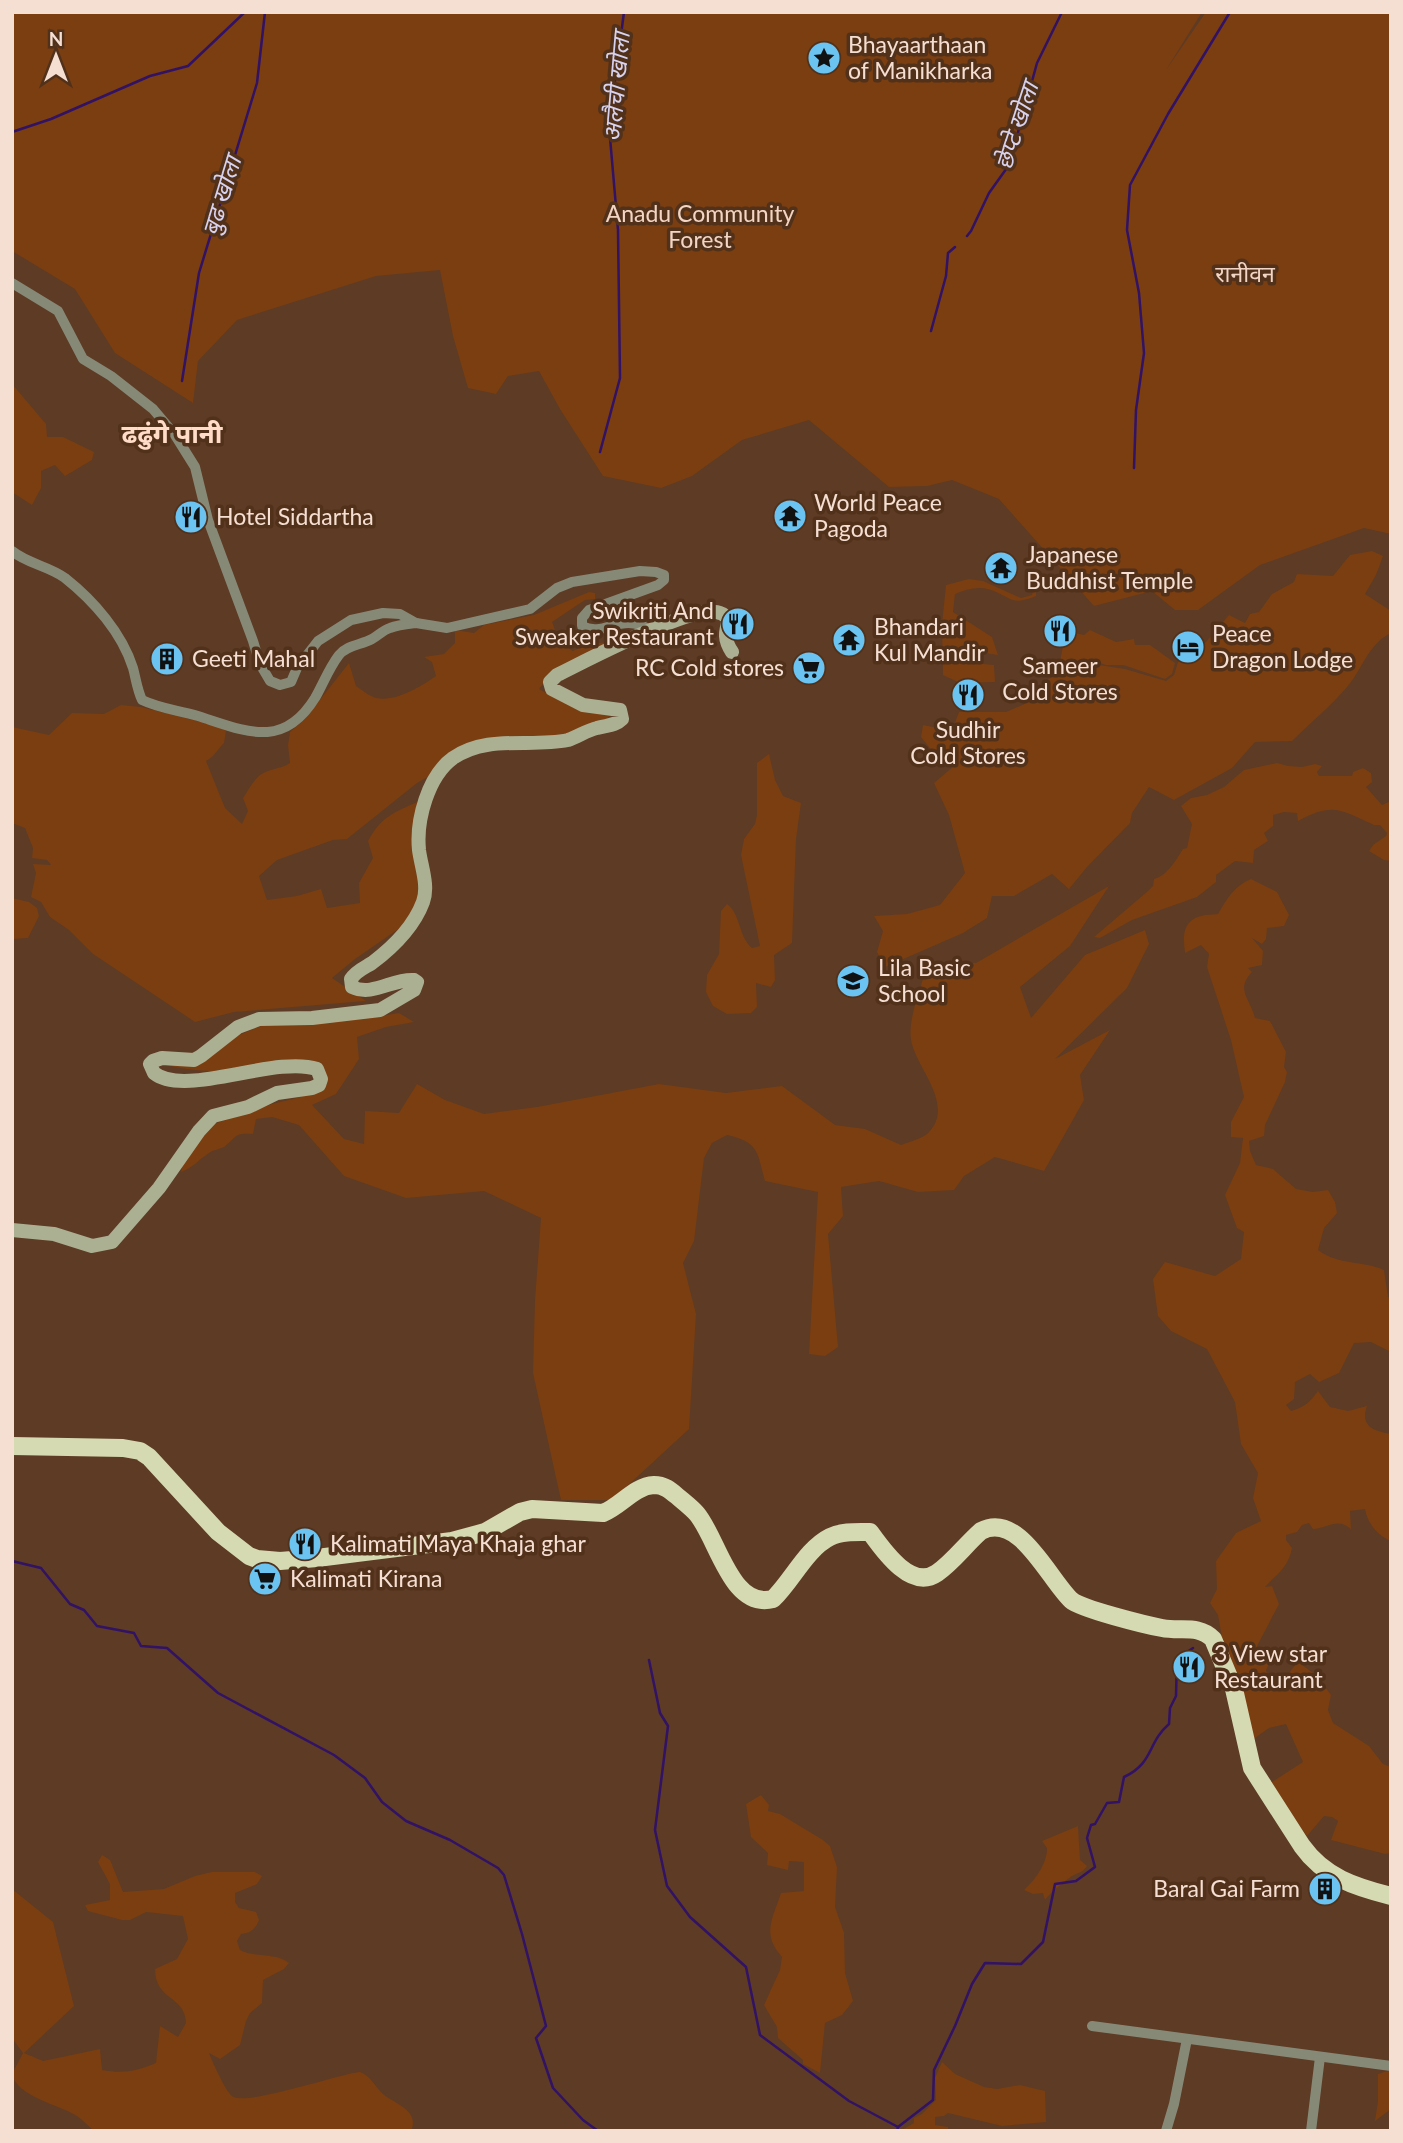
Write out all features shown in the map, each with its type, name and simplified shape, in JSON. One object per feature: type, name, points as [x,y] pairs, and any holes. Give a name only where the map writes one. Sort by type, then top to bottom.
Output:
[{"type":"highway","points":[[12,1446],[123,1448],[140,1451],[156,1463],[231,1543],[249,1556],[269,1560],[317,1558],[452,1541],[485,1532],[532,1509],[603,1513],[643,1487],[664,1487],[698,1514],[729,1574],[738,1585],[754,1600],[764,1602],[773,1599],[813,1551],[830,1536],[870,1532],[880,1546],[907,1572],[916,1577],[928,1577],[938,1572],[981,1531],[987,1528],[1004,1528],[1027,1545],[1072,1601],[1165,1629],[1196,1629],[1208,1634],[1213,1639],[1234,1689],[1252,1768],[1302,1846],[1329,1874],[1342,1881],[1391,1896]]},
{"type":"main road","points":[[12,1230],[54,1234],[92,1246],[112,1242],[159,1188],[199,1131],[213,1116],[248,1107],[277,1093],[313,1088],[319,1085],[321,1073],[310,1066],[285,1067],[173,1081],[158,1077],[150,1064],[153,1061],[162,1058],[194,1060],[246,1023],[259,1019],[380,1010],[414,990],[417,982],[414,979],[361,991],[352,987],[351,979],[356,972],[388,950],[405,932],[422,904],[425,886],[419,848],[421,818],[428,793],[442,769],[460,754],[486,745],[570,739],[616,724],[622,719],[620,710],[583,705],[552,689],[550,682],[556,676],[650,630],[696,614],[720,612],[729,620],[725,633],[726,643],[732,652]]},
{"type":"street","points":[[12,283],[58,311],[83,359],[111,376],[153,409],[175,435],[195,467],[208,520],[254,641],[260,664],[270,681],[281,685],[291,682],[297,668],[318,641],[351,620],[383,613],[400,614],[416,623]]},
{"type":"street","points":[[12,551],[21,558],[64,577],[111,625],[133,669],[142,699],[160,708],[198,716],[244,732],[270,732],[285,729],[296,722],[315,698],[339,654],[390,628],[416,623],[447,628],[530,609],[557,588],[572,582],[640,571],[664,575],[664,580],[658,586],[589,610],[582,618],[582,626],[590,630],[625,622],[638,622],[650,630]]},
{"type":"street","points":[[1092,2026],[1391,2066]]},
{"type":"street","points":[[1166,2131],[1187,2039]]},
{"type":"street","points":[[1311,2131],[1320,2057]]},
{"type":"green space","name":"Anadu Community Forest","points":[[12,12],[1202,12],[1166,70],[1206,12],[1391,12],[1391,534],[1364,528],[1260,565],[1198,610],[1175,610],[1152,591],[1094,606],[999,499],[952,480],[927,486],[889,487],[809,420],[742,440],[692,476],[661,488],[603,476],[539,371],[508,376],[496,394],[468,388],[453,336],[440,270],[376,276],[237,320],[198,361],[193,403],[115,353],[75,289],[12,251]]},
{"type":"green space","points":[[12,384],[46,424],[47,437],[63,437],[94,452],[92,460],[65,476],[55,465],[41,471],[41,488],[32,505],[12,492]]},
{"type":"green space","points":[[1372,551],[1383,556],[1365,594],[1391,611],[1391,633],[1371,650],[1341,694],[1292,741],[1255,742],[1232,768],[1174,800],[1149,787],[1132,813],[1130,823],[1069,889],[1052,874],[1014,896],[992,896],[987,918],[963,933],[885,967],[877,952],[883,931],[874,916],[907,914],[940,905],[965,873],[949,815],[934,783],[954,766],[937,751],[933,752],[921,737],[923,725],[952,731],[959,712],[1006,712],[1034,700],[1046,680],[1086,663],[1125,669],[1166,681],[1174,675],[1178,662],[1205,643],[1229,615],[1245,623],[1250,614],[1259,612],[1272,594],[1294,582],[1297,574],[1333,576],[1350,555]]},
{"type":"green space","points":[[1037,574],[1036,596],[1023,600],[1014,600],[984,588],[955,594],[953,612],[992,637],[998,655],[972,651],[973,663],[994,665],[995,682],[960,683],[943,675],[942,624],[946,585],[969,579],[983,581],[1021,598],[1032,595]]},
{"type":"green space","points":[[589,592],[595,593],[595,599],[585,600],[552,622],[559,640],[573,651],[585,645],[614,641],[546,680],[539,689],[611,714],[606,720],[560,738],[498,737],[417,783],[347,839],[333,840],[277,860],[259,876],[267,900],[321,889],[327,908],[360,903],[359,883],[373,858],[368,841],[388,817],[417,802],[416,870],[420,900],[400,928],[332,978],[366,1001],[234,1012],[195,1022],[93,954],[69,930],[50,917],[41,902],[31,897],[36,873],[33,864],[51,865],[47,860],[32,858],[33,848],[25,828],[12,823],[12,727],[49,735],[72,713],[104,714],[121,705],[141,707],[217,726],[226,731],[224,743],[206,761],[225,808],[242,824],[248,811],[243,798],[263,773],[290,763],[290,732],[304,720],[349,663],[356,686],[366,693],[384,699],[400,696],[436,676],[432,662],[424,657],[444,654],[455,643],[455,630],[474,633],[484,625],[534,615]]},
{"type":"green space","points":[[1090,630],[1116,642],[1134,639],[1135,645],[1150,645],[1175,663],[1172,674],[1165,679],[1123,665],[1106,665],[1090,660],[1058,671],[1063,646],[1075,633],[1084,635]]},
{"type":"green space","points":[[769,754],[775,780],[783,796],[801,803],[796,839],[792,943],[774,955],[775,980],[771,987],[756,983],[757,1007],[751,1013],[727,1014],[713,1006],[706,992],[707,975],[719,954],[721,911],[727,904],[735,913],[747,943],[752,948],[760,946],[741,855],[744,839],[755,824],[757,815],[757,763]]},
{"type":"green space","points":[[1277,763],[1302,767],[1315,764],[1322,766],[1317,772],[1319,776],[1352,776],[1353,772],[1363,768],[1371,773],[1372,782],[1366,787],[1382,805],[1391,801],[1391,861],[1369,851],[1386,836],[1387,833],[1380,825],[1337,810],[1320,812],[1298,821],[1297,813],[1284,812],[1273,815],[1273,826],[1264,833],[1268,841],[1254,850],[1253,863],[1235,861],[1216,875],[1216,882],[1197,897],[1132,920],[1100,938],[1094,937],[1148,891],[1153,886],[1154,879],[1167,871],[1183,849],[1187,848],[1192,824],[1181,806],[1191,798],[1207,795],[1224,787],[1244,770]]},
{"type":"green space","points":[[1251,879],[1277,892],[1289,915],[1284,926],[1267,928],[1266,939],[1262,944],[1252,938],[1263,951],[1262,965],[1248,968],[1252,972],[1245,984],[1245,994],[1255,1018],[1270,1021],[1286,1052],[1284,1067],[1287,1072],[1265,1125],[1264,1136],[1249,1141],[1250,1151],[1256,1165],[1273,1169],[1296,1189],[1313,1192],[1328,1190],[1335,1202],[1337,1213],[1324,1228],[1318,1250],[1343,1261],[1384,1270],[1388,1297],[1391,1298],[1391,1352],[1371,1342],[1354,1343],[1339,1373],[1319,1382],[1310,1374],[1295,1382],[1294,1399],[1286,1405],[1291,1411],[1300,1408],[1318,1391],[1330,1407],[1348,1411],[1367,1406],[1367,1423],[1379,1431],[1391,1434],[1391,1541],[1374,1528],[1365,1509],[1350,1511],[1351,1529],[1337,1523],[1313,1529],[1309,1523],[1302,1525],[1297,1532],[1286,1535],[1292,1548],[1288,1561],[1265,1587],[1272,1586],[1279,1604],[1256,1648],[1273,1656],[1266,1670],[1269,1679],[1277,1687],[1298,1662],[1317,1676],[1331,1695],[1328,1710],[1333,1723],[1369,1746],[1383,1764],[1391,1767],[1391,1853],[1385,1854],[1331,1840],[1338,1821],[1332,1817],[1324,1816],[1307,1836],[1269,1784],[1303,1762],[1286,1724],[1269,1728],[1252,1740],[1225,1654],[1218,1615],[1210,1603],[1217,1589],[1216,1561],[1236,1533],[1261,1521],[1253,1498],[1258,1473],[1241,1444],[1235,1402],[1207,1349],[1171,1331],[1158,1316],[1153,1279],[1165,1262],[1215,1276],[1241,1259],[1244,1232],[1237,1228],[1225,1195],[1240,1163],[1243,1138],[1231,1137],[1231,1122],[1244,1097],[1231,1040],[1207,967],[1209,954],[1201,945],[1185,953],[1184,941],[1185,930],[1190,922],[1203,915],[1218,914],[1236,889]]},
{"type":"green space","points":[[1109,886],[1070,946],[1020,987],[1031,1018],[1085,955],[1145,930],[1149,944],[1127,988],[1055,1059],[1110,1030],[1080,1075],[1084,1100],[1044,1171],[995,1157],[964,1176],[954,1190],[918,1192],[879,1181],[841,1187],[843,1216],[828,1234],[838,1347],[825,1356],[809,1354],[818,1192],[765,1181],[755,1150],[745,1141],[727,1135],[712,1143],[704,1158],[694,1241],[683,1263],[696,1314],[689,1429],[612,1500],[561,1500],[533,1373],[541,1218],[484,1191],[406,1198],[344,1176],[299,1125],[272,1117],[256,1119],[253,1134],[238,1135],[224,1147],[211,1152],[181,1172],[183,1163],[211,1125],[297,1098],[323,1086],[325,1075],[322,1063],[309,1061],[217,1071],[191,1070],[167,1065],[268,1023],[368,1018],[399,1013],[414,1022],[386,1027],[357,1037],[359,1059],[336,1094],[312,1105],[344,1139],[364,1144],[365,1111],[399,1113],[417,1084],[445,1100],[484,1114],[659,1084],[726,1093],[782,1086],[835,1125],[865,1129],[901,1145],[928,1133],[936,1120],[938,1109],[936,1097],[914,1051],[910,1032],[912,1015],[924,975],[951,963],[976,963]]},
{"type":"green space","points":[[12,898],[29,902],[37,908],[39,916],[28,938],[12,939]]},
{"type":"green space","points":[[761,1795],[769,1805],[768,1811],[780,1814],[830,1846],[837,1867],[835,1907],[844,1933],[845,1973],[853,2001],[842,2015],[825,2023],[820,2073],[803,2064],[803,2060],[778,2038],[777,2027],[764,2005],[780,1970],[782,1957],[772,1941],[772,1918],[781,1893],[804,1891],[804,1862],[789,1861],[788,1870],[767,1865],[768,1853],[751,1837],[746,1804]]},
{"type":"green space","points":[[1078,1826],[1080,1860],[1087,1866],[1066,1880],[1045,1900],[1043,1893],[1033,1894],[1024,1890],[1043,1866],[1047,1848],[1042,1841]]},
{"type":"green space","points":[[102,1855],[110,1860],[123,1892],[164,1889],[212,1872],[255,1872],[262,1876],[257,1884],[235,1893],[235,1902],[239,1908],[256,1912],[259,1920],[254,1929],[241,1934],[237,1941],[240,1950],[278,1957],[289,1963],[284,1969],[263,1980],[262,2003],[250,2013],[240,2045],[220,2059],[209,2053],[232,2096],[240,2098],[272,2094],[360,2072],[384,2095],[410,2113],[413,2124],[411,2131],[94,2131],[77,2116],[22,2089],[12,2074],[23,2053],[12,2038],[12,1889],[53,1922],[74,2006],[24,2053],[43,2061],[100,2049],[102,2070],[130,2071],[156,2063],[160,2026],[178,2037],[186,2023],[181,2007],[160,1987],[155,1969],[177,1959],[188,1939],[183,1916],[146,1912],[130,1920],[122,1920],[88,1911],[85,1905],[110,1900],[110,1884],[98,1862]]},
{"type":"green space","points":[[942,2062],[955,2074],[984,2087],[997,2089],[1020,2085],[1045,2091],[1046,2122],[1002,2126],[948,2113],[935,2117],[935,2125],[948,2127],[948,2131],[900,2131],[914,2123],[914,2118],[936,2100],[935,2078]]},
{"type":"green space","points":[[1391,2070],[1391,2109],[1375,2121],[1378,2074]]},
{"type":"waterway","name":"बुढ खोला","points":[[12,132],[51,119],[150,76],[188,66],[245,12]]},
{"type":"waterway","name":"बुढ खोला","points":[[182,381],[199,273],[257,83],[265,12]]},
{"type":"waterway","name":"अलैची खोला","points":[[600,452],[620,378],[618,230],[609,126],[624,12]]},
{"type":"waterway","name":"छेप्टे खोला","points":[[967,236],[989,193],[1009,165],[1037,63],[1062,12]]},
{"type":"waterway","points":[[1134,468],[1136,410],[1144,353],[1139,293],[1127,230],[1130,185],[1168,114],[1230,12]]},
{"type":"waterway","name":"छेप्टे खोला","points":[[931,331],[946,276],[948,253],[955,247]]},
{"type":"waterway","points":[[12,1561],[41,1568],[70,1604],[84,1610],[97,1626],[134,1633],[141,1646],[167,1648],[218,1693],[334,1755],[365,1778],[382,1802],[406,1821],[450,1840],[498,1868],[504,1875],[522,1934],[546,2026],[536,2038],[553,2088],[583,2120],[598,2131]]},
{"type":"waterway","points":[[897,2131],[898,2127],[933,2100],[934,2070],[972,1984],[985,1963],[1021,1964],[1043,1942],[1055,1884],[1076,1881],[1095,1867],[1087,1838],[1091,1825],[1095,1824],[1107,1803],[1119,1802],[1124,1777],[1141,1765],[1169,1724],[1170,1708],[1176,1696],[1177,1659],[1193,1648]]},
{"type":"waterway","points":[[649,1660],[660,1713],[668,1726],[655,1830],[667,1886],[690,1917],[746,1967],[760,2035],[849,2101],[898,2127]]},
{"type":"place","name":"Bhayaarthaan of Manikharka","points":[[824,58]]},
{"type":"place","name":"World Peace Pagoda","points":[[790,516]]},
{"type":"place","name":"Hotel Siddartha","points":[[191,517]]},
{"type":"place","name":"Japanese Buddhist Temple","points":[[1001,568]]},
{"type":"place","name":"Swikriti And Sweaker Restaurant","points":[[738,624]]},
{"type":"place","name":"Sameer Cold Stores","points":[[1060,631]]},
{"type":"place","name":"Bhandari Kul Mandir","points":[[849,640]]},
{"type":"place","name":"Peace Dragon Lodge","points":[[1188,647]]},
{"type":"place","name":"Geeti Mahal","points":[[167,659]]},
{"type":"place","name":"RC Cold stores","points":[[809,668]]},
{"type":"place","name":"Sudhir Cold Stores","points":[[968,695]]},
{"type":"place","name":"Lila Basic School","points":[[853,981]]},
{"type":"place","name":"Kalimati Maya Khaja ghar","points":[[305,1544]]},
{"type":"place","name":"Kalimati Kirana","points":[[265,1579]]},
{"type":"place","name":"3 View star Restaurant","points":[[1189,1667]]},
{"type":"place","name":"Baral Gai Farm","points":[[1325,1889]]},
{"type":"district","name":"ढढुंगे पानी","points":[[172,434]]},
{"type":"park label","name":"रानीवन","points":[[1245,274]]}]
